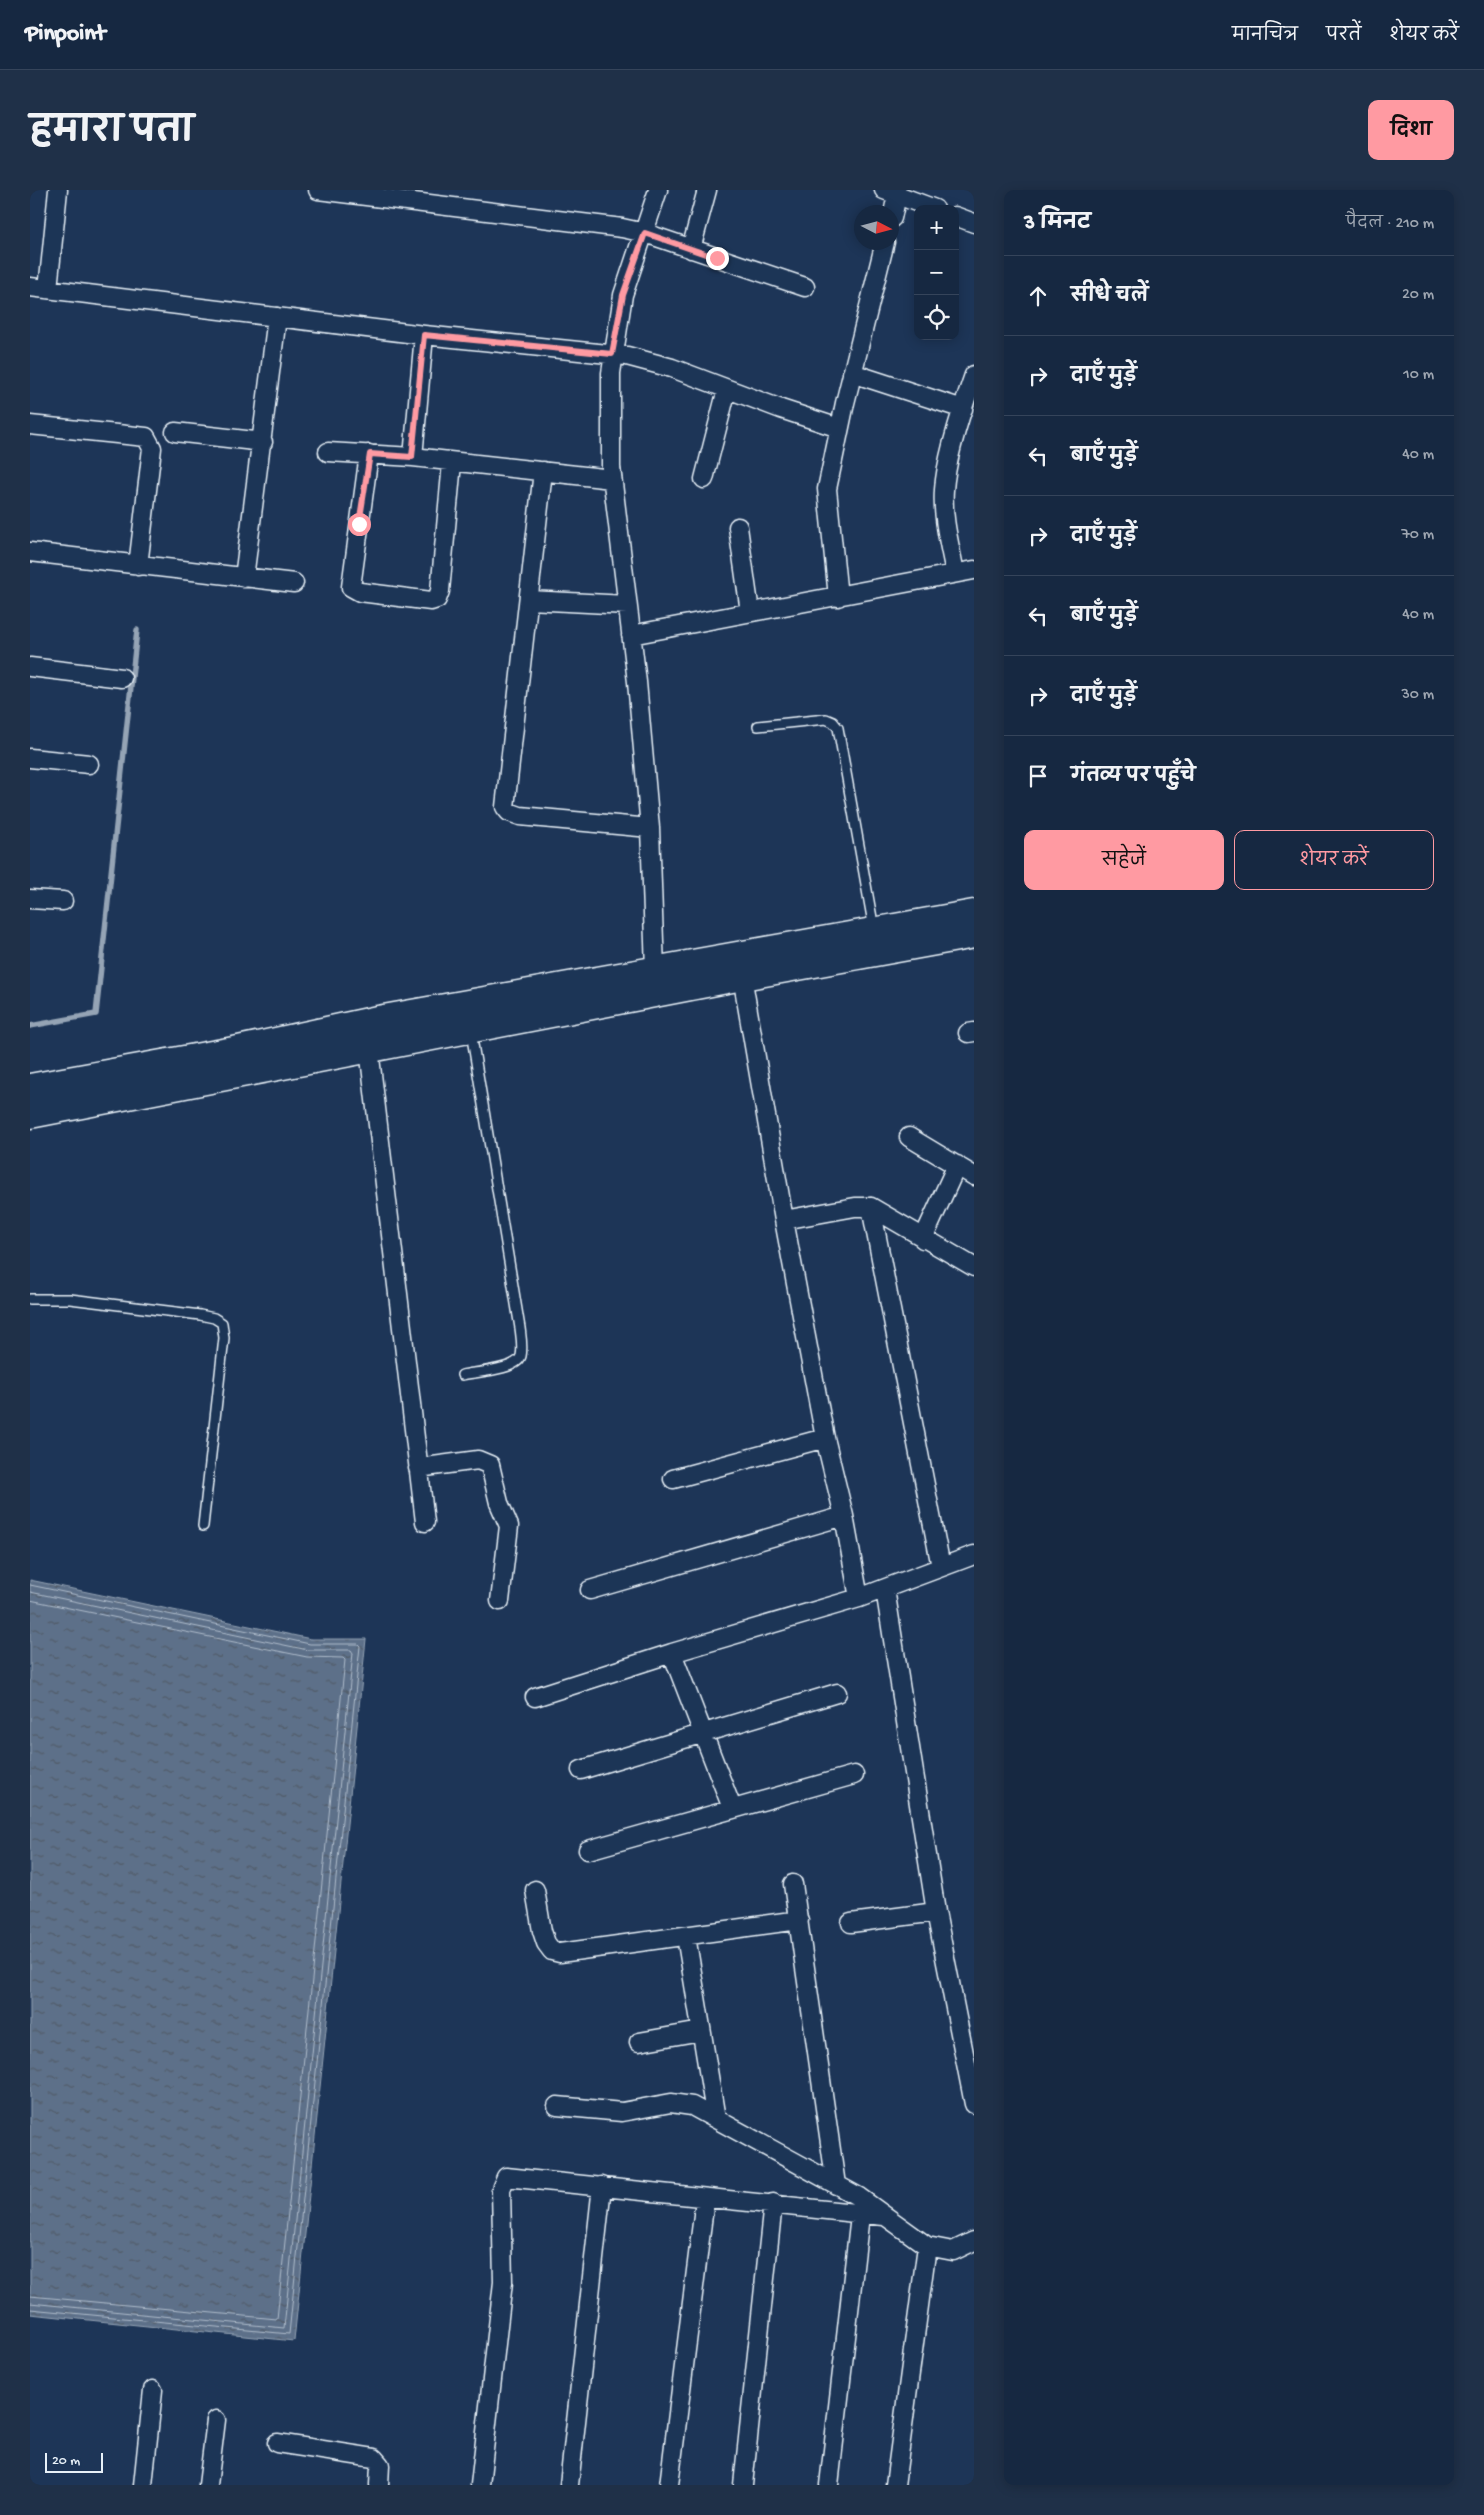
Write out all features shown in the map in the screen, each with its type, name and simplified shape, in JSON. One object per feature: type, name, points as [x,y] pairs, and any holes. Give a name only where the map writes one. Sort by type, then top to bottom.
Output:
[{"type":"highway","points":[[30,1114],[378,1038],[655,970],[974,914]]},
{"type":"highway","points":[[30,1088],[234,1051],[471,1029],[742,976],[974,934]]},
{"type":"street","points":[[48,288],[58,190]]},
{"type":"street","points":[[318,190],[580,221],[645,233],[804,287]]},
{"type":"street","points":[[655,970],[650,828],[637,682],[612,479],[612,354],[623,295],[658,190]]},
{"type":"street","points":[[690,249],[707,190]]},
{"type":"street","points":[[891,193],[924,205]]},
{"type":"street","points":[[959,217],[974,222]]},
{"type":"street","points":[[838,597],[827,499],[828,480],[852,373],[883,250]]},
{"type":"street","points":[[30,287],[424,335],[612,354],[667,366],[840,428]]},
{"type":"street","points":[[244,578],[263,442],[277,317]]},
{"type":"street","points":[[412,457],[424,335]]},
{"type":"street","points":[[852,373],[963,409]]},
{"type":"street","points":[[955,573],[945,523],[944,489],[963,409],[974,374]]},
{"type":"street","points":[[704,479],[727,389]]},
{"type":"street","points":[[30,425],[146,438],[149,440],[152,448],[138,566]]},
{"type":"street","points":[[174,432],[263,442]]},
{"type":"street","points":[[328,452],[412,457],[452,463],[612,479]]},
{"type":"street","points":[[370,454],[351,587],[360,592],[431,601],[436,599],[440,591],[452,463]]},
{"type":"street","points":[[543,471],[505,807],[509,812],[520,816],[650,828]]},
{"type":"street","points":[[738,527],[750,612]]},
{"type":"street","points":[[30,552],[294,583]]},
{"type":"street","points":[[631,635],[974,570]]},
{"type":"street","points":[[529,600],[627,605]]},
{"type":"street","points":[[30,667],[122,678]]},
{"type":"street","points":[[30,758],[90,764]]},
{"type":"street","points":[[30,898],[63,900]]},
{"type":"street","points":[[742,976],[784,1220],[825,1438],[844,1516],[859,1598]]},
{"type":"street","points":[[378,1038],[418,1468],[425,1522]]},
{"type":"street","points":[[909,1137],[974,1176]]},
{"type":"street","points":[[923,1239],[957,1165]]},
{"type":"street","points":[[784,1220],[855,1207],[871,1207],[974,1268]]},
{"type":"street","points":[[871,1207],[941,1567]]},
{"type":"street","points":[[673,1479],[825,1438]]},
{"type":"street","points":[[418,1468],[478,1460],[490,1465],[499,1503],[509,1526],[500,1601]]},
{"type":"street","points":[[590,1590],[844,1516]]},
{"type":"street","points":[[535,1697],[672,1653],[859,1598],[974,1555]]},
{"type":"street","points":[[885,1589],[936,1912],[974,2104]]},
{"type":"street","points":[[672,1653],[732,1808]]},
{"type":"street","points":[[581,1770],[704,1735],[837,1693]]},
{"type":"street","points":[[588,1850],[854,1775]]},
{"type":"street","points":[[792,1884],[799,1920],[836,2185]]},
{"type":"street","points":[[535,1890],[546,1943],[552,1951],[565,1953],[799,1920]]},
{"type":"street","points":[[852,1922],[936,1912]]},
{"type":"street","points":[[686,1936],[716,2119]]},
{"type":"street","points":[[639,2042],[701,2031]]},
{"type":"street","points":[[557,2106],[622,2112],[677,2103],[692,2106],[859,2197],[927,2246],[953,2251],[974,2241]]},
{"type":"street","points":[[480,2485],[503,2282],[501,2189],[503,2180],[512,2176],[705,2198],[773,2203],[860,2215],[884,2216]]},
{"type":"street","points":[[569,2485],[602,2186]]},
{"type":"street","points":[[669,2485],[705,2198]]},
{"type":"street","points":[[743,2485],[773,2203]]},
{"type":"street","points":[[828,2485],[860,2215]]},
{"type":"street","points":[[895,2485],[927,2246]]},
{"type":"street","points":[[143,2485],[153,2390]]},
{"type":"street","points":[[208,2485],[216,2420]]},
{"type":"street","points":[[277,2443],[374,2458],[380,2465],[379,2485]]},
{"type":"lane","points":[[758,726],[823,719],[833,722],[838,728],[874,932]]},
{"type":"lane","points":[[462,1375],[511,1366],[520,1359],[522,1348],[471,1029]]},
{"type":"lane","points":[[30,1298],[70,1299],[200,1315],[214,1318],[222,1323],[224,1338],[203,1526]]},
{"type":"water","points":[[30,1580],[311,1639],[366,1639],[294,2341],[30,2314]]},
{"type":"waterway","points":[[30,1026],[96,1014],[137,630]]},
{"type":"route","points":[[359,524],[370,454],[412,457],[424,335],[612,354],[623,295],[645,233],[717,258]]}]
